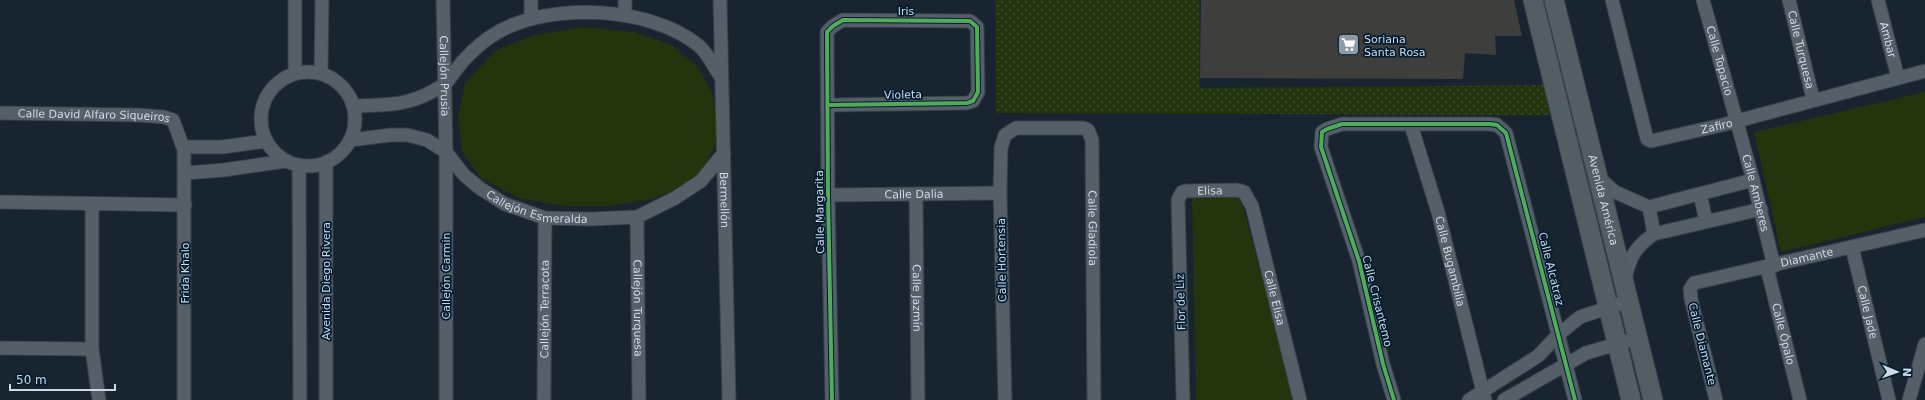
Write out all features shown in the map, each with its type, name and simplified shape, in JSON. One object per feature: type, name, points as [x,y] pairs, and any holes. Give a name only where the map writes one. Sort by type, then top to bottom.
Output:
[{"type":"main road","name":"Avenida América","points":[[1533,0],[1630,400]]},
{"type":"main road","name":"Avenida América","points":[[1554,0],[1653,400]]},
{"type":"main road","points":[[1545,51],[1549,55],[1555,55],[1560,52],[1565,44]]},
{"type":"main road","points":[[1553,86],[1555,80],[1560,76],[1573,77]]},
{"type":"street","points":[[295,0],[295,73]]},
{"type":"street","points":[[321,73],[322,0]]},
{"type":"street","name":"Callejón Prusia","points":[[443,0],[446,152]]},
{"type":"street","points":[[531,0],[531,18]]},
{"type":"street","points":[[625,0],[625,14]]},
{"type":"street","name":"Bermellón","points":[[720,0],[729,400]]},
{"type":"street","name":"Zafiro","points":[[1612,0],[1649,141],[1655,141],[1736,121],[1925,71]]},
{"type":"street","name":"Calle Topacio","points":[[1703,0],[1736,121]]},
{"type":"street","name":"Calle Turquesa","points":[[1789,0],[1813,100]]},
{"type":"street","name":"Ambar","points":[[1878,0],[1898,78]]},
{"type":"street","points":[[354,106],[394,104],[413,100],[445,84],[462,61],[478,45],[498,32],[531,18],[589,13],[625,14],[654,21],[683,35],[699,46],[721,76]]},
{"type":"street","name":"Iris","points":[[833,26],[843,20],[973,22],[977,27],[978,92],[976,98]]},
{"type":"street","name":"Calle Margarita","points":[[832,400],[826,36],[833,26]]},
{"type":"street","points":[[308,71],[321,73],[336,80],[347,91],[354,106],[355,123],[350,140],[336,157],[318,165],[299,165],[286,161],[274,152],[266,141],[261,128],[261,114],[264,100],[272,88],[282,79],[295,73],[308,71]]},
{"type":"street","name":"Violeta","points":[[828,105],[967,103],[976,98]]},
{"type":"street","name":"Calle David Alfaro Siqueiros","points":[[0,113],[137,115],[164,117],[173,120],[184,146]]},
{"type":"street","name":"Calle Amberes","points":[[1736,121],[1761,209],[1771,267]]},
{"type":"street","name":"Calle Alcatraz","points":[[1320,138],[1322,132],[1342,124],[1497,125],[1506,133],[1575,400]]},
{"type":"street","name":"Calle Bugambilia","points":[[1411,125],[1438,212],[1484,396]]},
{"type":"street","name":"Calle Hortensia","points":[[1005,400],[1000,193],[1002,140],[1008,132],[1016,128]]},
{"type":"street","name":"Calle Gladiola","points":[[1016,128],[1084,128],[1088,130],[1091,138],[1094,400]]},
{"type":"street","name":"Callejón Esmeralda","points":[[350,140],[390,135],[407,135],[427,140],[446,152],[464,175],[481,189],[505,204],[545,218],[591,219],[637,216],[675,198],[701,181],[724,153]]},
{"type":"street","name":"Calle Crisantemo","points":[[1320,138],[1321,147],[1359,261],[1383,364],[1394,400]]},
{"type":"street","points":[[184,146],[222,147],[266,141]]},
{"type":"street","name":"Frida Khalo","points":[[184,146],[184,400]]},
{"type":"street","name":"Callejón Carmin","points":[[446,152],[446,400]]},
{"type":"street","points":[[185,173],[224,170],[286,161]]},
{"type":"street","name":"Avenida Diego Rivera","points":[[326,162],[326,400]]},
{"type":"street","points":[[299,165],[300,400]]},
{"type":"street","points":[[1597,176],[1615,192],[1649,207],[1753,180]]},
{"type":"street","name":"Elisa","points":[[1178,204],[1179,196],[1186,191],[1236,190],[1244,192],[1248,196]]},
{"type":"street","name":"Calle Dalia","points":[[828,195],[1000,193]]},
{"type":"street","points":[[1700,194],[1706,221]]},
{"type":"street","name":"Calle Jazmín","points":[[916,195],[918,400]]},
{"type":"street","name":"Calle Elisa","points":[[1248,196],[1252,206],[1300,400]]},
{"type":"street","points":[[0,202],[185,205]]},
{"type":"street","points":[[92,204],[92,349],[99,400]]},
{"type":"street","name":"Flor de Liz","points":[[1178,204],[1183,400]]},
{"type":"street","points":[[1649,207],[1654,234]]},
{"type":"street","points":[[1469,400],[1484,396],[1538,356],[1558,335],[1580,317],[1608,307],[1626,292],[1629,264],[1641,242],[1654,234],[1761,209]]},
{"type":"street","name":"Callejón Turquesa","points":[[637,216],[639,400]]},
{"type":"street","name":"Callejón Terracota","points":[[544,400],[545,218]]},
{"type":"street","name":"Diamante","points":[[1690,289],[1694,283],[1771,267],[1925,230]]},
{"type":"street","name":"Calle Jade","points":[[1852,247],[1889,400]]},
{"type":"street","name":"Calle Ópalo","points":[[1771,267],[1800,400]]},
{"type":"street","name":"Calle Diamante","points":[[1690,289],[1716,400]]},
{"type":"street","points":[[1504,400],[1589,351],[1638,338]]},
{"type":"street","points":[[1909,400],[1925,344]]},
{"type":"street","points":[[0,348],[92,349]]},
{"type":"green space","points":[[995,0],[1199,0],[1199,88],[1546,85],[1553,115],[996,113]]},
{"type":"green space","points":[[582,27],[634,32],[670,44],[699,68],[713,96],[716,118],[715,146],[702,171],[678,189],[652,199],[610,206],[563,206],[519,198],[482,179],[462,152],[458,116],[465,83],[496,50],[535,35]]},
{"type":"green space","points":[[1925,92],[1925,217],[1781,252],[1754,132]]},
{"type":"green space","points":[[1240,196],[1295,400],[1196,400],[1192,199]]},
{"type":"building","name":"Soriana Santa Rosa","points":[[1201,0],[1514,0],[1522,36],[1495,36],[1496,55],[1465,53],[1463,79],[1200,78]]},
{"type":"cycle path","points":[[828,105],[967,103],[973,101],[978,92],[977,27],[970,21],[843,20],[827,32],[828,195],[832,400]]},
{"type":"cycle path","points":[[1394,400],[1383,364],[1359,261],[1321,147],[1322,132],[1342,124],[1490,124],[1497,125],[1506,133],[1575,400]]},
{"type":"place","name":"Soriana Santa Rosa","points":[[1348,45]]}]
